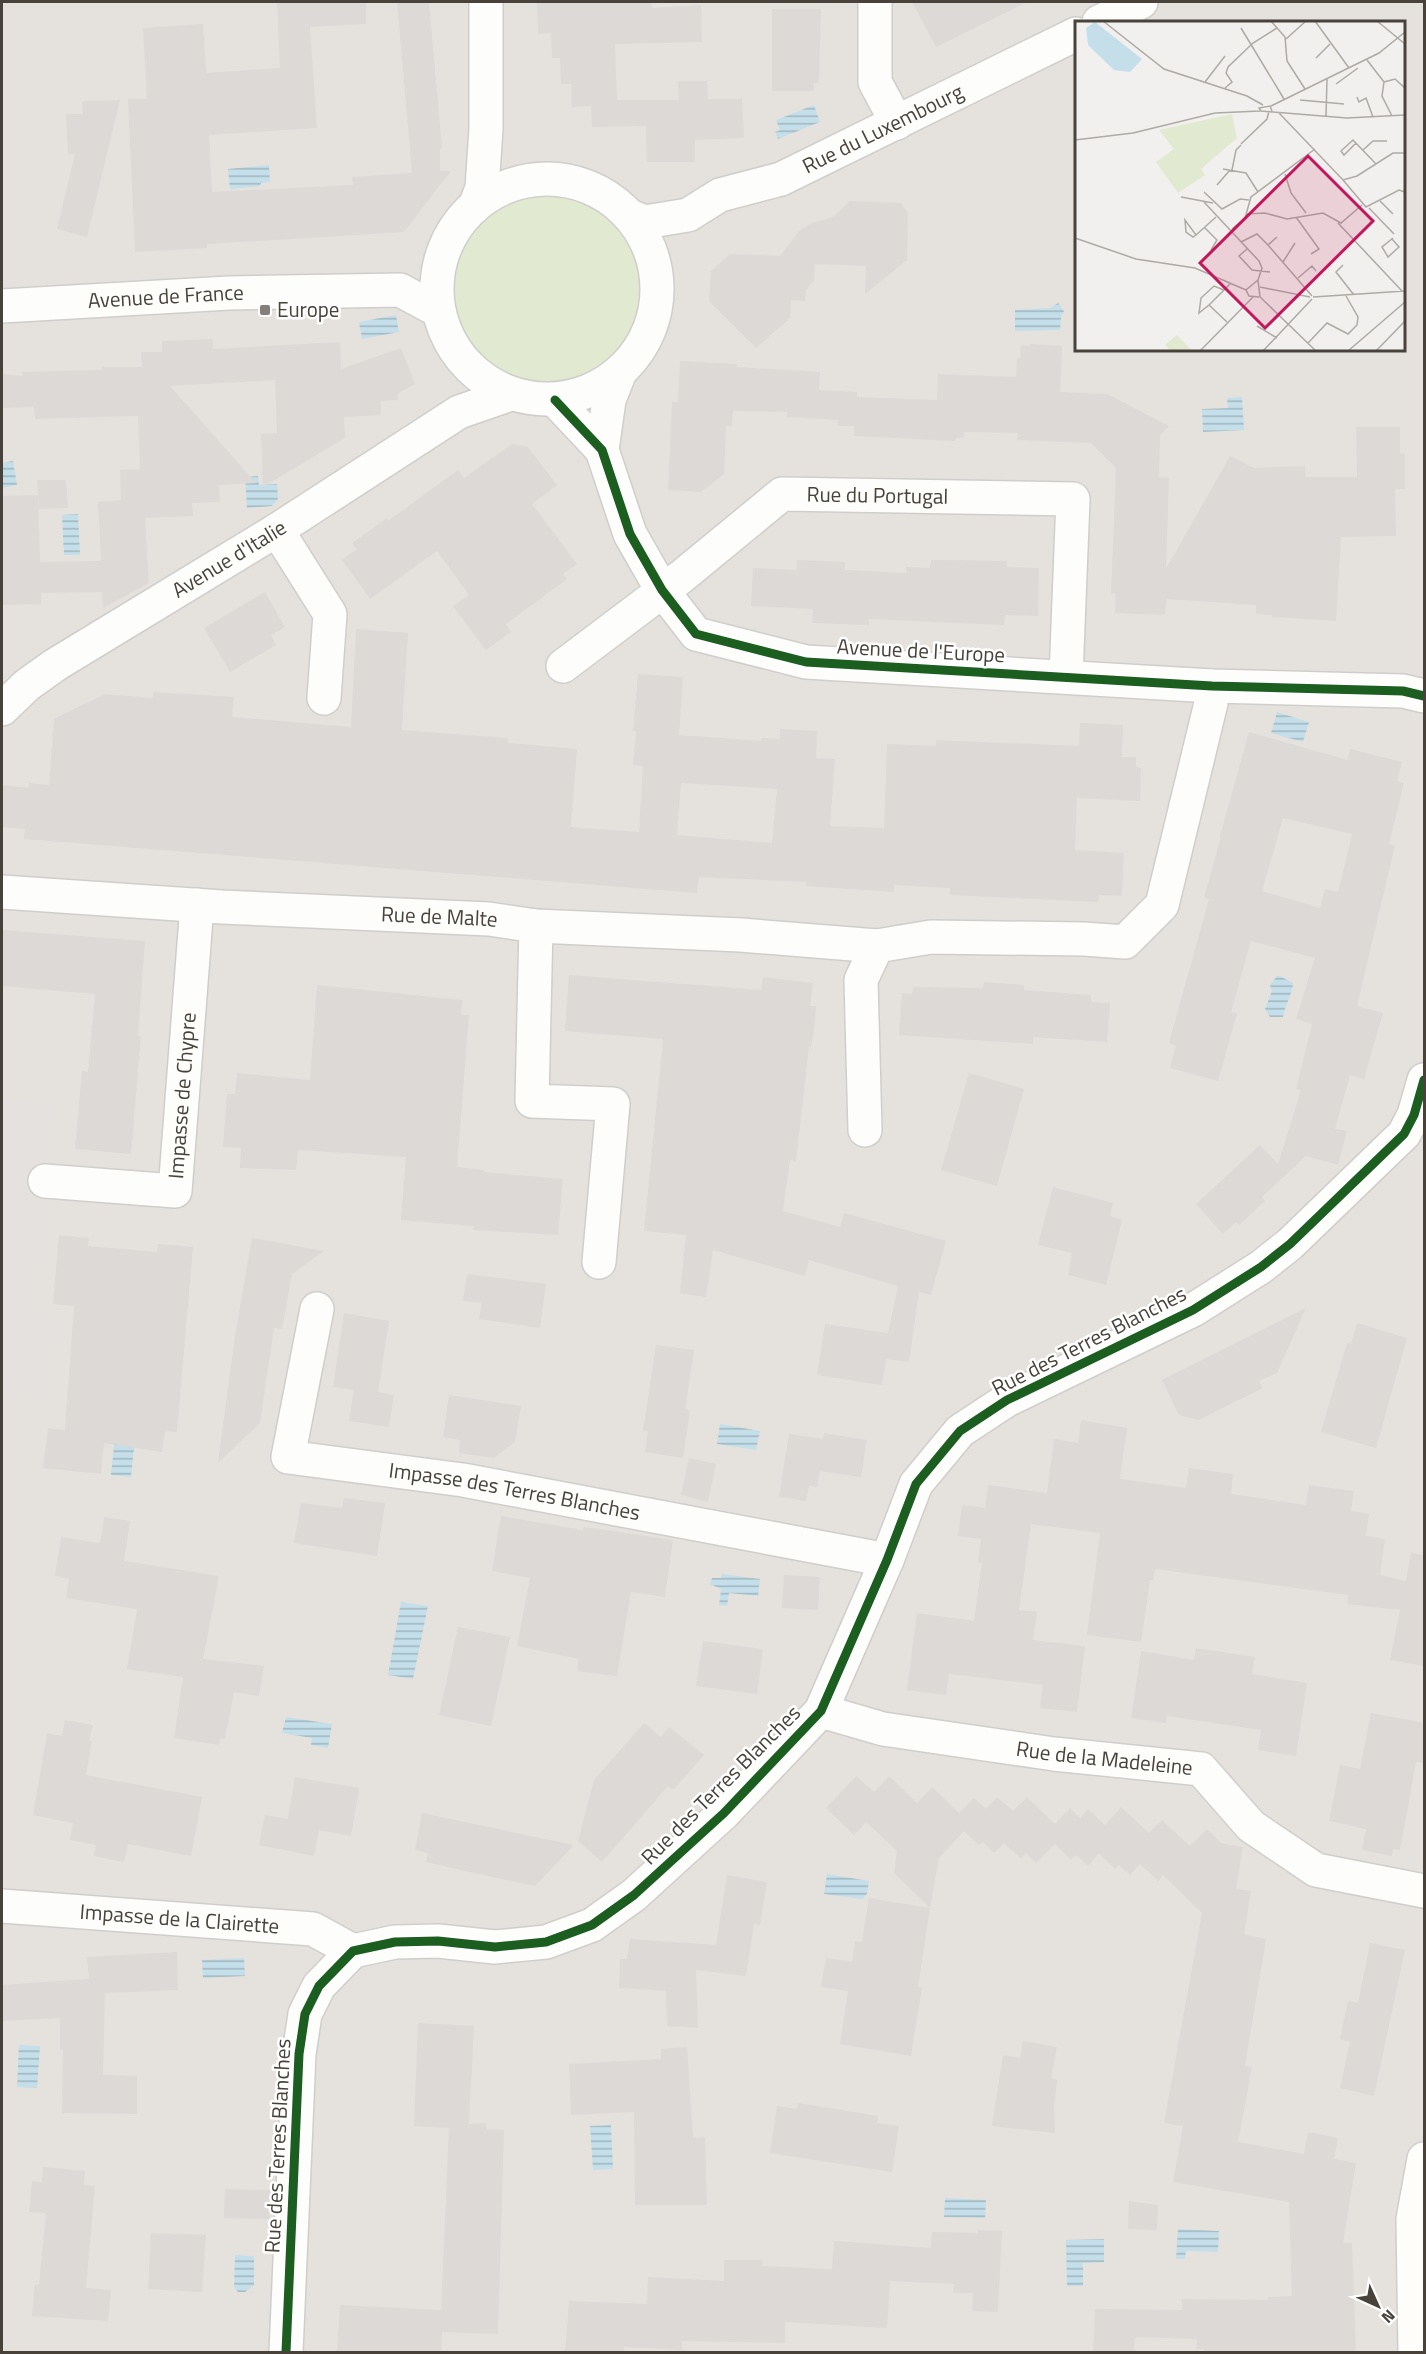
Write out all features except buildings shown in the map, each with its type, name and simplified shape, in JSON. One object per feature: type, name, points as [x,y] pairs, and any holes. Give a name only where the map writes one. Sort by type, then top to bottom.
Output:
[{"type":"street","points":[[475,206],[482,188],[486,129],[486,2]]},
{"type":"street","points":[[875,2],[875,82],[897,123]]},
{"type":"street","points":[[1101,21],[1141,2]]},
{"type":"street","name":"Rue du Luxembourg","points":[[630,216],[645,222],[688,215],[720,195],[781,179],[1075,35]]},
{"type":"street","points":[[486,129],[525,181]]},
{"type":"street","points":[[549,179],[578,183],[605,195],[630,216],[647,241],[656,269],[658,294],[652,323],[640,350],[620,372],[590,391],[555,400],[533,399],[511,394],[486,381],[464,362],[448,338],[439,310],[437,282],[443,255],[455,230],[475,206],[499,191],[525,181],[549,179]]},
{"type":"street","name":"Rue du Luxembourg","points":[[656,269],[688,215]]},
{"type":"street","points":[[400,291],[443,255]]},
{"type":"street","name":"Avenue de France","points":[[2,306],[229,293],[400,291],[439,310]]},
{"type":"street","points":[[459,412],[464,362]]},
{"type":"street","name":"Avenue de l'Europe","points":[[602,450],[609,400],[620,372]]},
{"type":"street","name":"Avenue d'Italie","points":[[2,709],[27,685],[55,665],[277,530],[459,412],[511,394]]},
{"type":"street","name":"Avenue de l'Europe","points":[[555,400],[602,450],[630,534],[662,590],[696,634],[806,662],[1212,686],[1403,691],[1425,696]]},
{"type":"street","name":"Rue du Portugal","points":[[563,666],[681,577],[782,494],[1073,499],[1066,677]]},
{"type":"street","points":[[277,530],[330,614],[324,698]]},
{"type":"street","name":"Rue de Malte","points":[[2,892],[197,905],[489,919],[536,926],[741,935],[877,946],[931,937],[1084,939],[1125,942],[1162,905],[1211,703],[1212,686]]},
{"type":"street","name":"Impasse de Chypre","points":[[54,1181],[175,1191],[197,905]]},
{"type":"street","points":[[536,926],[532,1101],[613,1104],[599,1262]]},
{"type":"street","points":[[865,1130],[861,980],[877,946]]},
{"type":"street","name":"Rue des Terres Blanches","points":[[286,2352],[299,2054],[305,2014],[319,1986],[353,1951],[395,1942],[438,1941],[495,1947],[546,1942],[592,1925],[634,1895],[724,1813],[821,1711],[887,1560],[916,1484],[960,1431],[1007,1400],[1193,1310],[1261,1267],[1290,1244],[1404,1134],[1414,1115],[1425,1080]]},
{"type":"street","name":"Impasse des Terres Blanches","points":[[317,1310],[288,1457],[463,1480],[887,1560]]},
{"type":"street","name":"Rue de la Madeleine","points":[[821,1711],[883,1729],[1054,1754],[1201,1769],[1251,1826],[1316,1870],[1425,1891]]},
{"type":"street","name":"Impasse de la Clairette","points":[[2,1906],[313,1929],[353,1951]]},
{"type":"street","points":[[1415,2352],[1413,2219],[1425,2159]]},
{"type":"shaded area","points":[[2,2],[1424,2],[1424,2352],[2,2352]]},
{"type":"shaded area","points":[[2,1100],[51,1106],[45,1181],[50,1203],[43,1314],[64,1315],[56,1401],[10,1396],[12,1378],[2,1377]]},
{"type":"green space","points":[[547,179],[568,181],[599,192],[625,211],[644,237],[655,268],[657,289],[655,310],[644,341],[625,367],[599,386],[568,397],[547,399],[526,397],[495,386],[469,367],[450,341],[439,310],[437,289],[439,268],[450,237],[469,211],[495,192],[526,181]]},
{"type":"water","points":[[814,105],[820,122],[778,139],[775,132],[780,130],[776,120]]},
{"type":"water","points":[[269,165],[270,182],[261,183],[260,186],[230,189],[228,169]]},
{"type":"water","points":[[1058,303],[1064,311],[1060,330],[1015,331],[1015,310],[1050,308]]},
{"type":"water","points":[[396,315],[399,332],[362,339],[359,322]]},
{"type":"water","points":[[1242,397],[1244,430],[1203,432],[1202,409],[1228,408],[1227,398]]},
{"type":"water","points":[[13,461],[17,485],[2,488],[2,463]]},
{"type":"water","points":[[258,476],[259,485],[277,484],[278,499],[272,506],[247,508],[245,477]]},
{"type":"water","points":[[78,514],[80,555],[64,555],[62,515]]},
{"type":"water","points":[[1277,712],[1309,722],[1303,742],[1271,733]]},
{"type":"water","points":[[1277,976],[1293,983],[1283,1017],[1270,1017],[1265,1009],[1272,991],[1270,985]]},
{"type":"water","points":[[720,1424],[760,1431],[756,1450],[717,1444]]},
{"type":"water","points":[[115,1436],[135,1438],[131,1477],[111,1475]]},
{"type":"water","points":[[722,1574],[760,1579],[758,1596],[729,1593],[727,1606],[719,1605],[721,1589],[710,1584],[712,1578],[721,1578]]},
{"type":"water","points":[[401,1602],[428,1606],[413,1679],[388,1675]]},
{"type":"water","points":[[286,1717],[332,1724],[328,1748],[311,1745],[312,1738],[282,1733]]},
{"type":"water","points":[[827,1874],[869,1881],[867,1894],[862,1899],[824,1894]]},
{"type":"water","points":[[244,1958],[245,1976],[203,1978],[202,1960]]},
{"type":"water","points":[[19,2045],[40,2046],[37,2088],[17,2087]]},
{"type":"water","points":[[611,2125],[613,2169],[593,2170],[590,2126]]},
{"type":"water","points":[[945,2198],[986,2200],[985,2218],[944,2217]]},
{"type":"water","points":[[1178,2229],[1219,2231],[1218,2252],[1186,2251],[1185,2259],[1176,2259]]},
{"type":"water","points":[[1104,2239],[1104,2262],[1083,2263],[1083,2286],[1067,2286],[1066,2240]]},
{"type":"water","points":[[235,2255],[254,2256],[254,2285],[245,2292],[238,2292],[234,2287]]},
{"type":"cycle path","points":[[555,400],[602,450],[630,534],[662,590],[696,634],[806,662],[1212,686],[1403,691],[1424,696]]},
{"type":"cycle path","points":[[286,2352],[299,2054],[305,2014],[319,1986],[353,1951],[395,1942],[438,1941],[495,1947],[546,1942],[592,1925],[634,1895],[724,1813],[821,1711],[887,1560],[916,1484],[960,1431],[1007,1400],[1193,1310],[1261,1267],[1290,1244],[1404,1134],[1414,1115],[1424,1080]]},
{"type":"place","name":"Europe","points":[[265,310]]}]
